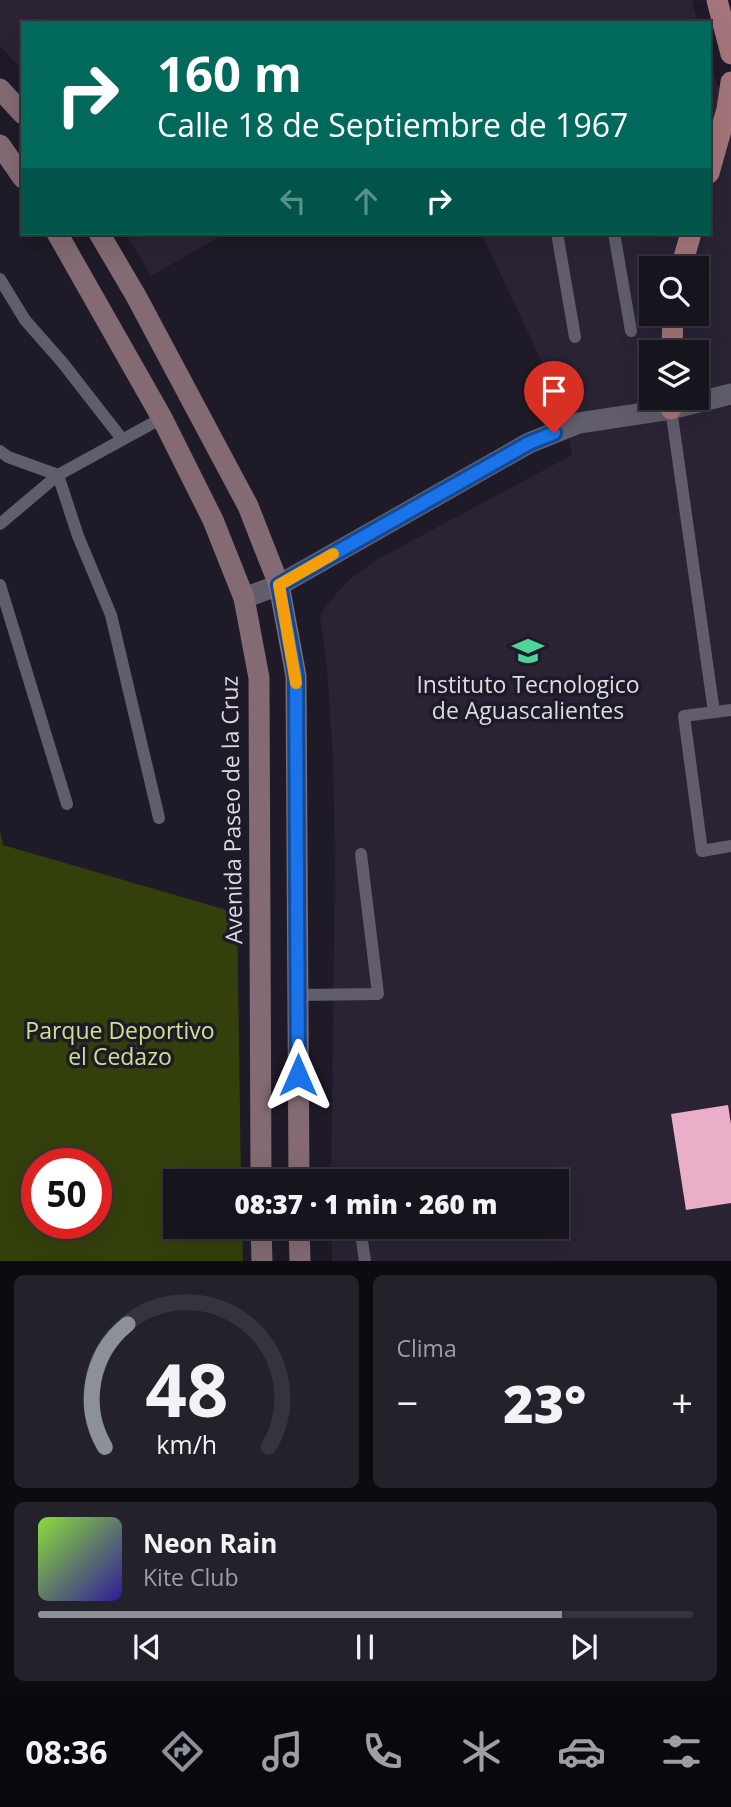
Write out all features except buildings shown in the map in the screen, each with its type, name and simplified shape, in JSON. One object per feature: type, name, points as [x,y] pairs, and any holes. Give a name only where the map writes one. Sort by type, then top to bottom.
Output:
[{"type":"main road","points":[[717,0],[731,54]]},
{"type":"main road","points":[[711,166],[727,109],[731,82]]},
{"type":"main road","points":[[0,89],[21,112]]},
{"type":"main road","points":[[0,145],[21,175]]},
{"type":"main road","name":"Avenida Paseo de la Cruz","points":[[58,235],[162,418],[213,520],[244,598],[259,678],[261,1169]]},
{"type":"main road","points":[[100,235],[248,506],[279,585],[296,676],[299,1169]]},
{"type":"main road","points":[[684,256],[690,235]]},
{"type":"main road","points":[[261,1239],[262,1261]]},
{"type":"main road","points":[[299,1239],[300,1261]]},
{"type":"street","points":[[709,397],[731,394]]},
{"type":"street","points":[[244,598],[279,585],[529,443],[579,423],[639,410]]},
{"type":"lane","points":[[557,235],[575,337]]},
{"type":"lane","points":[[614,235],[631,331]]},
{"type":"lane","points":[[0,279],[25,320],[62,362],[122,439]]},
{"type":"lane","points":[[672,410],[714,712]]},
{"type":"lane","points":[[0,524],[58,475],[162,418]]},
{"type":"lane","points":[[0,451],[8,457],[58,475]]},
{"type":"lane","points":[[58,475],[78,536],[111,615],[159,818]]},
{"type":"lane","points":[[0,585],[67,804]]},
{"type":"lane","points":[[731,710],[684,716],[702,851],[731,846]]},
{"type":"lane","points":[[298,995],[378,995],[361,854]]},
{"type":"lane","points":[[362,1239],[365,1261]]},
{"type":"shaded area","points":[[0,0],[692,0],[697,21],[21,21],[21,69],[0,46]]},
{"type":"shaded area","name":"Instituto Tecnologico de Aguascalientes","points":[[711,65],[731,127],[731,1261],[332,1261],[331,1239],[569,1239],[569,1169],[331,1169],[335,863],[333,757],[327,668],[320,618],[325,606],[350,579],[376,560],[572,455],[562,404],[482,235],[711,235]]},
{"type":"shaded area","points":[[126,235],[223,235],[151,276]]},
{"type":"green space","name":"Parque Deportivo el Cedazo","points":[[0,831],[3,845],[237,913],[241,1169],[163,1169],[163,1239],[242,1239],[243,1261],[0,1261]]},
{"type":"slow traffic","points":[[296,683],[279,585],[333,554]]},
{"type":"place","name":"Instituto Tecnologico de Aguascalientes","points":[[528,651]]},
{"type":"route","points":[[298,1075],[296,676],[279,585],[529,443],[554,433]]}]
